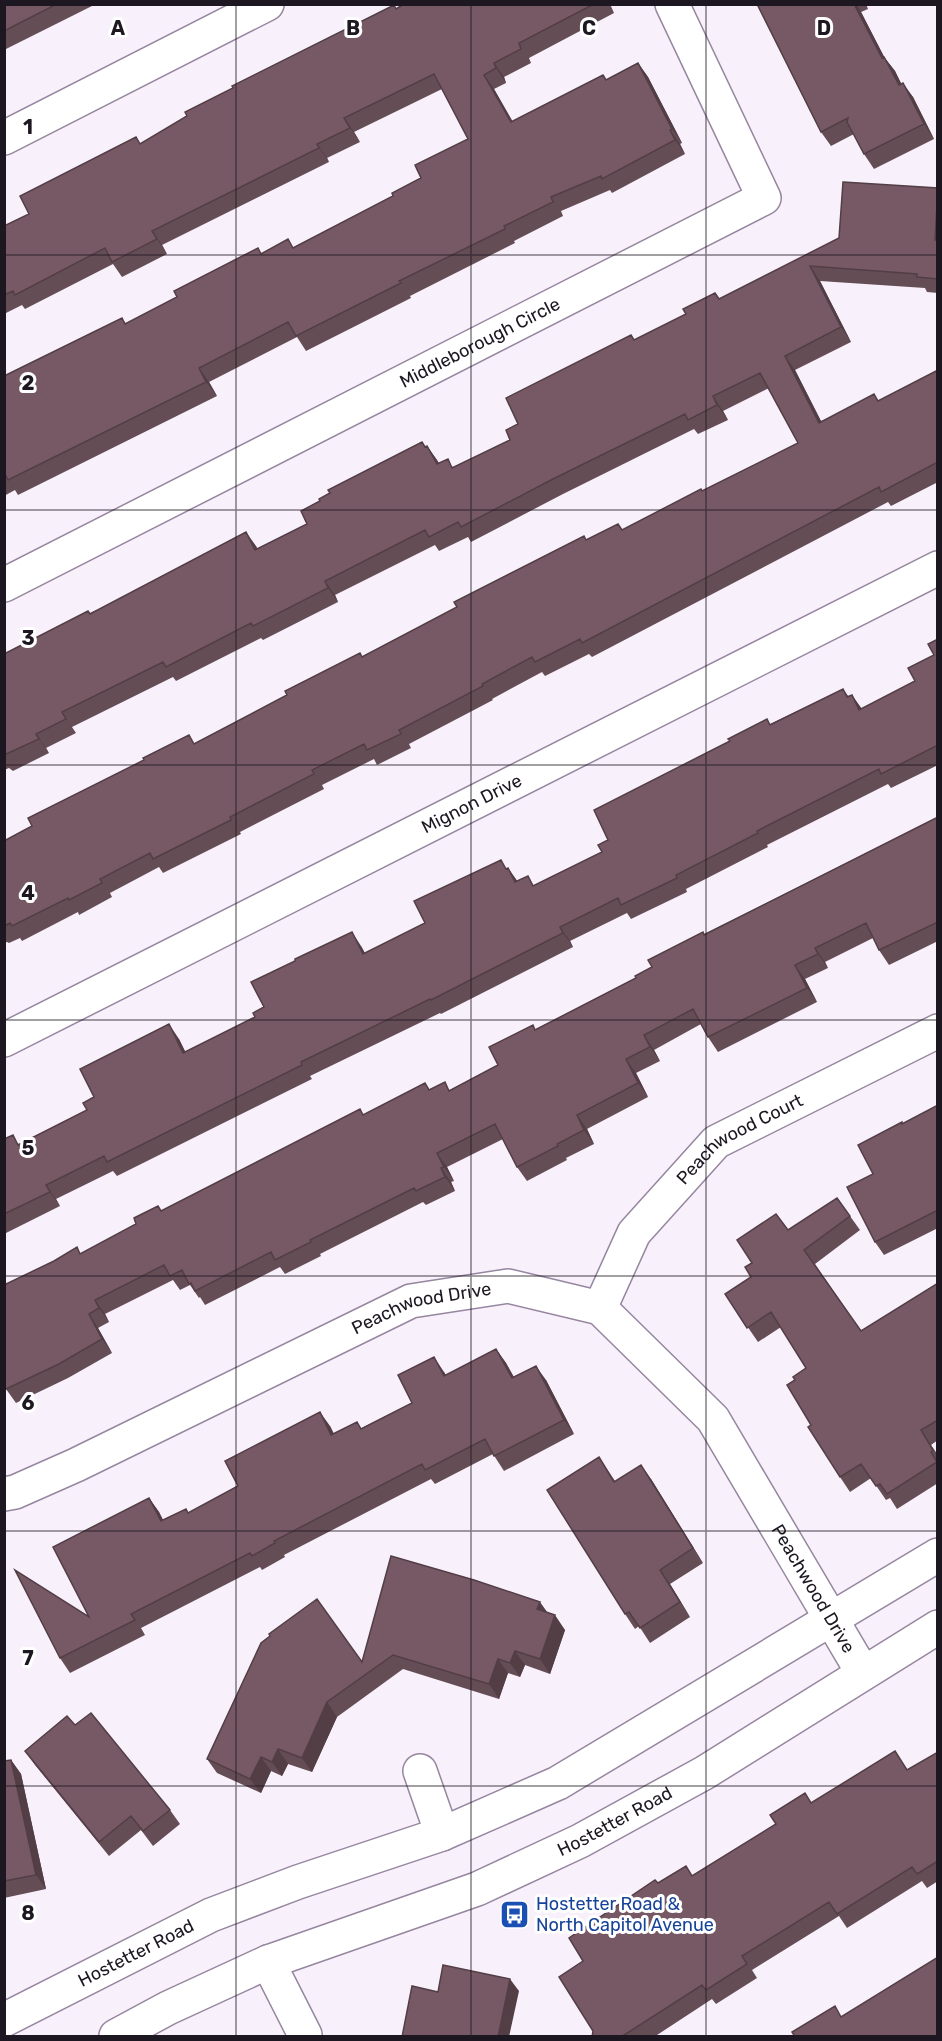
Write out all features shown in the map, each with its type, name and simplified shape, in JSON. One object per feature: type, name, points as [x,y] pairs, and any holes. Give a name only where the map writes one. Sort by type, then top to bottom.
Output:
[{"type":"street","points":[[4,138],[267,4]]},
{"type":"street","name":"Middleborough Circle","points":[[4,585],[764,198],[672,4]]},
{"type":"street","name":"Mignon Drive","points":[[4,1040],[938,568]]},
{"type":"street","name":"Peachwood Court","points":[[600,1308],[634,1233],[716,1142],[938,1031]]},
{"type":"street","name":"Peachwood Drive","points":[[4,1494],[15,1492],[76,1465],[411,1301],[508,1286],[600,1308],[713,1419],[863,1673]]},
{"type":"street","name":"Hostetter Road","points":[[4,2020],[211,1914],[442,1834],[558,1783],[938,1555]]},
{"type":"street","name":"Hostetter Road","points":[[116,2037],[168,2008],[268,1962],[477,1889],[580,1841],[704,1773],[938,1627]]},
{"type":"street","points":[[420,1771],[442,1834]]},
{"type":"street","points":[[268,1962],[305,2035]]},
{"type":"building","points":[[4,4],[57,4],[4,31]]},
{"type":"building","points":[[404,4],[594,4],[519,43],[521,49],[494,63],[496,68],[484,75],[511,122],[603,75],[606,80],[638,63],[672,129],[670,130],[675,140],[602,179],[601,176],[551,197],[553,202],[504,226],[505,229],[399,281],[401,283],[296,336],[288,322],[199,368],[206,382],[8,480],[4,476],[4,376],[122,318],[125,324],[177,297],[174,291],[258,248],[261,254],[288,239],[293,248],[393,196],[392,193],[421,178],[415,165],[468,139],[434,74],[344,118],[350,128],[317,144],[319,148],[152,231],[157,239],[112,262],[105,248],[15,295],[13,291],[4,295],[4,226],[29,214],[20,196],[136,137],[140,144],[187,116],[185,112],[233,88],[232,86],[394,5],[396,9]]},
{"type":"building","points":[[757,4],[854,4],[882,58],[884,57],[899,85],[903,83],[924,124],[864,154],[847,122],[848,118],[821,132]]},
{"type":"building","points":[[843,182],[938,188],[935,240],[938,240],[938,279],[917,277],[917,274],[810,266],[841,327],[785,356],[819,423],[874,394],[878,401],[938,370],[938,462],[881,492],[879,487],[582,643],[580,639],[535,662],[532,657],[482,684],[483,686],[399,730],[401,734],[367,750],[364,744],[312,770],[314,774],[230,817],[231,820],[153,859],[150,853],[100,879],[102,883],[69,900],[68,898],[12,926],[10,923],[4,926],[4,841],[32,826],[28,818],[189,735],[194,744],[287,695],[285,691],[360,653],[362,657],[457,607],[454,602],[584,536],[586,540],[618,524],[622,530],[798,443],[760,373],[713,396],[717,405],[688,420],[685,414],[461,527],[458,522],[429,537],[425,530],[325,581],[328,588],[253,626],[251,623],[166,667],[163,662],[62,712],[66,719],[36,734],[39,739],[4,755],[4,654],[88,611],[90,614],[246,532],[255,550],[307,524],[301,511],[320,501],[319,499],[330,493],[328,490],[422,442],[425,447],[427,446],[437,464],[448,459],[452,468],[510,440],[506,430],[518,424],[506,398],[631,335],[634,340],[686,314],[683,309],[715,293],[719,299],[839,238]]},
{"type":"building","points":[[938,639],[938,745],[881,774],[879,769],[757,831],[758,833],[676,875],[677,878],[621,905],[618,898],[560,927],[563,933],[431,1000],[301,1062],[302,1065],[107,1162],[104,1156],[46,1185],[50,1192],[4,1214],[4,1139],[13,1135],[18,1145],[87,1110],[83,1103],[94,1097],[80,1069],[169,1024],[183,1053],[255,1017],[253,1013],[264,1007],[251,982],[352,932],[363,954],[425,923],[414,901],[501,860],[515,882],[528,876],[533,886],[602,852],[598,845],[608,840],[594,810],[730,741],[728,739],[767,719],[770,725],[843,689],[847,697],[852,695],[859,710],[915,681],[908,668],[934,655],[928,644]]},
{"type":"building","points":[[938,817],[938,922],[879,950],[866,923],[815,948],[818,954],[795,965],[807,988],[708,1037],[693,1009],[644,1035],[650,1047],[626,1059],[638,1083],[577,1115],[584,1130],[517,1167],[495,1124],[437,1153],[444,1167],[441,1168],[445,1177],[416,1191],[414,1188],[275,1260],[271,1252],[195,1291],[182,1270],[170,1276],[164,1265],[95,1300],[99,1308],[89,1314],[102,1339],[59,1364],[6,1389],[4,1386],[4,1285],[77,1247],[80,1254],[136,1224],[134,1218],[158,1206],[161,1211],[360,1109],[363,1115],[425,1083],[429,1090],[445,1082],[449,1091],[498,1065],[489,1047],[533,1025],[535,1030],[636,978],[635,976],[652,967],[648,960],[703,932],[704,935]]},
{"type":"building","points":[[938,1105],[938,1210],[875,1242],[847,1187],[873,1174],[858,1145]]},
{"type":"building","points":[[837,1198],[850,1216],[804,1250],[861,1331],[938,1283],[938,1420],[921,1430],[937,1462],[887,1494],[880,1484],[876,1486],[861,1464],[840,1477],[808,1427],[811,1425],[787,1385],[795,1380],[793,1377],[806,1368],[771,1312],[747,1328],[725,1294],[751,1277],[745,1267],[752,1263],[737,1240],[776,1214],[788,1230]]},
{"type":"building","points":[[496,1349],[512,1378],[536,1366],[564,1420],[494,1456],[485,1439],[425,1470],[422,1464],[274,1541],[275,1543],[252,1556],[250,1553],[131,1614],[135,1620],[60,1658],[15,1570],[89,1617],[53,1547],[149,1498],[161,1521],[186,1509],[188,1513],[238,1486],[225,1461],[320,1412],[331,1435],[357,1422],[361,1429],[412,1403],[398,1375],[434,1357],[444,1376]]},
{"type":"building","points":[[599,1457],[614,1482],[641,1465],[693,1548],[660,1570],[680,1602],[640,1628],[629,1612],[625,1614],[547,1490]]},
{"type":"building","points":[[391,1556],[540,1602],[537,1609],[555,1615],[540,1659],[515,1651],[510,1663],[498,1659],[489,1684],[393,1655],[327,1702],[302,1758],[278,1749],[272,1762],[261,1757],[250,1779],[207,1759],[261,1643],[270,1636],[269,1634],[317,1599],[362,1662]]},
{"type":"building","points":[[91,1713],[170,1810],[143,1831],[131,1816],[99,1842],[25,1751],[67,1716],[75,1725]]},
{"type":"building","points":[[895,1751],[907,1770],[938,1752],[938,1861],[917,1874],[912,1867],[837,1914],[829,1902],[742,1956],[747,1964],[706,1990],[702,1985],[621,2037],[592,2037],[593,2031],[559,1977],[583,1961],[569,1938],[655,1880],[658,1883],[686,1866],[692,1876],[776,1824],[770,1815],[805,1793],[811,1803]]},
{"type":"building","points":[[11,1760],[36,1875],[4,1881],[4,1761]]},
{"type":"building","points":[[938,1957],[938,2037],[795,2037],[792,2032],[835,2006],[841,2017]]},
{"type":"building","points":[[443,1965],[510,1979],[498,2037],[402,2037],[412,1986],[438,1992]]},
{"type":"place","name":"Hostetter Road & North Capitol Avenue","points":[[515,1914]]}]
